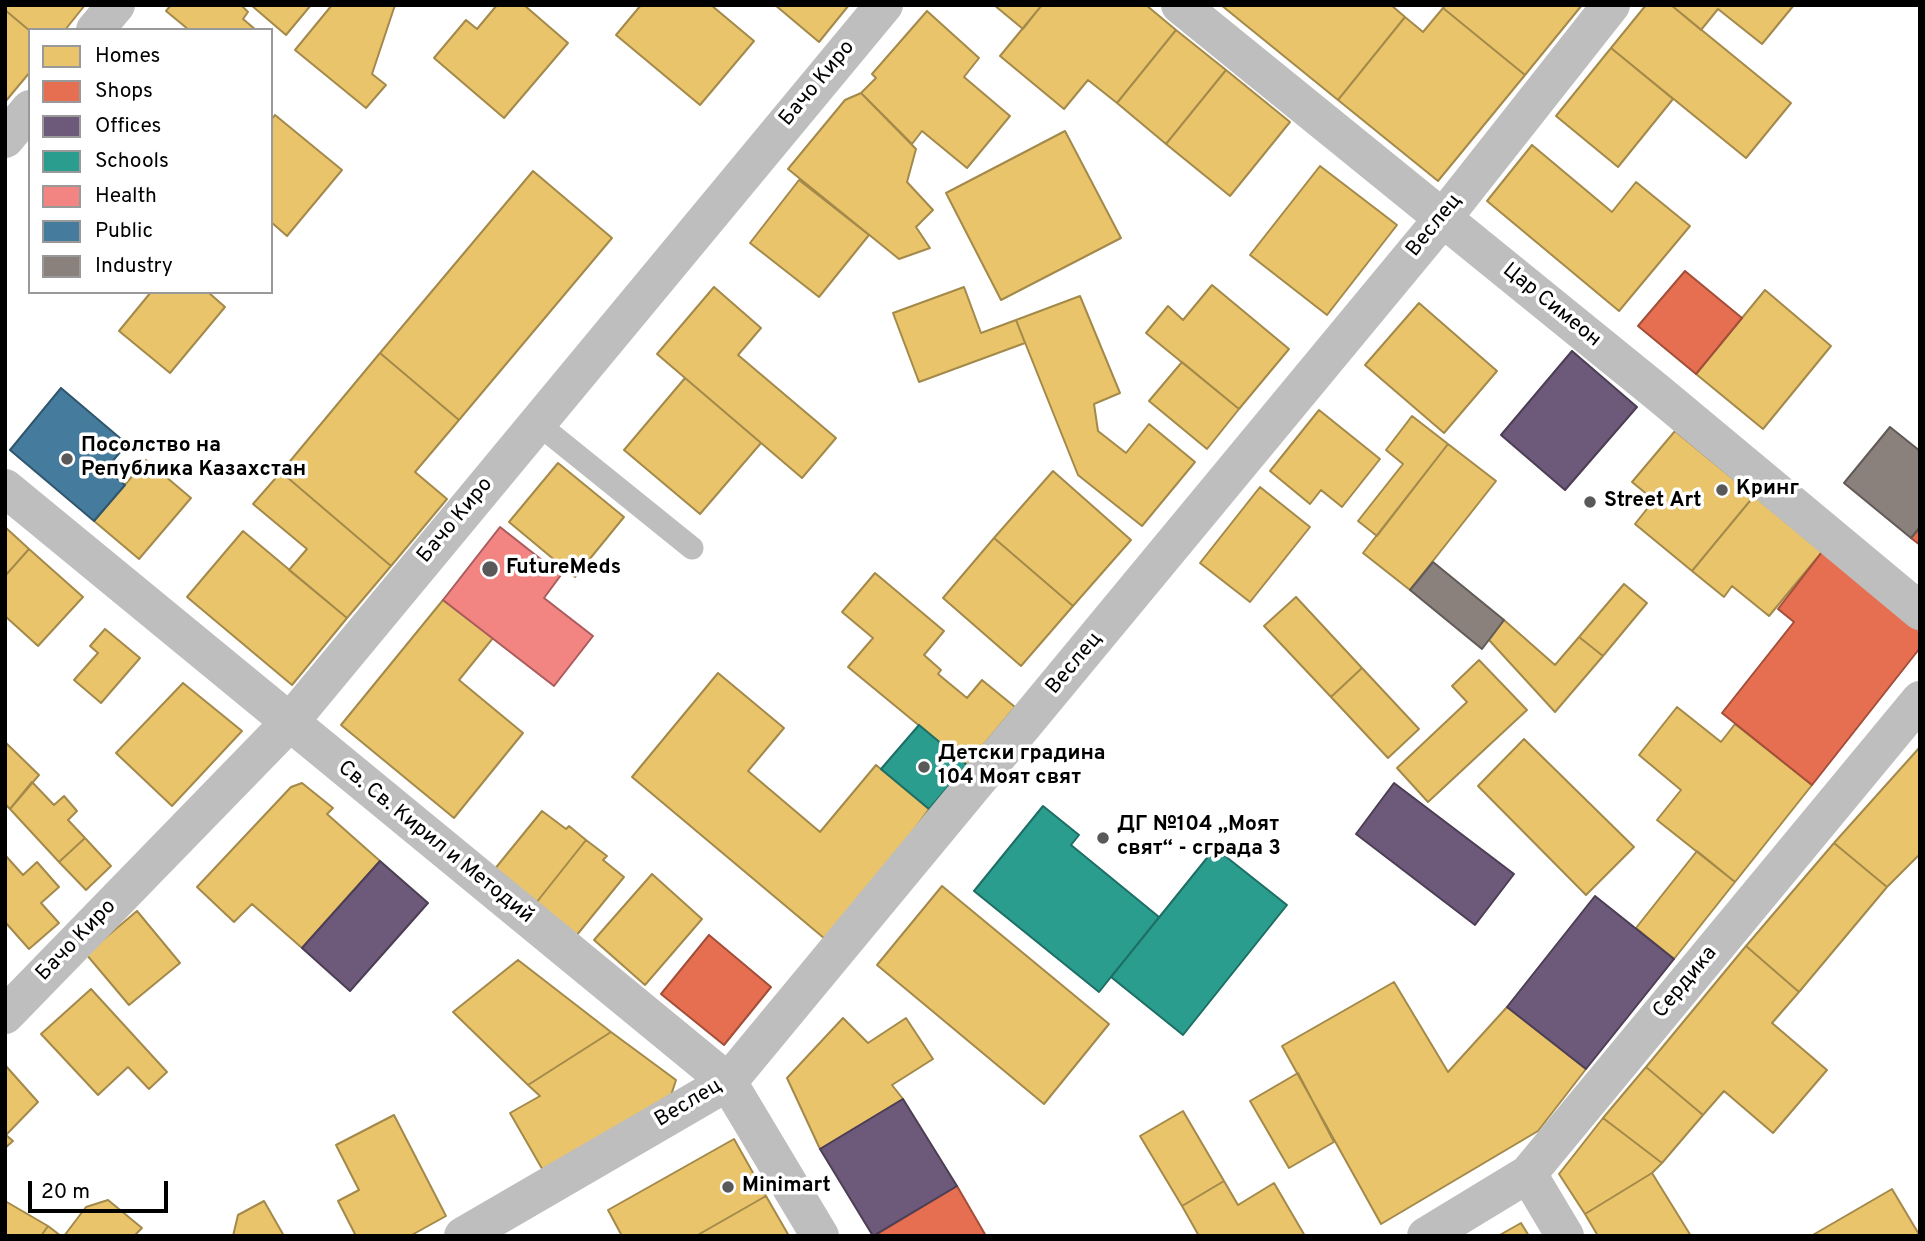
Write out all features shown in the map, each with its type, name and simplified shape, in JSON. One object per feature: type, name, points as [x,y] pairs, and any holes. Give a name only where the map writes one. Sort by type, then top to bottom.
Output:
[{"type":"street","points":[[97,28],[116,5]]},
{"type":"street","name":"Бачо Киро","points":[[5,1014],[289,723],[884,5]]},
{"type":"street","name":"Цар Симеон","points":[[1180,5],[1657,392],[1920,611]]},
{"type":"street","name":"Веслец","points":[[464,1236],[728,1082],[1443,218],[1611,5]]},
{"type":"street","points":[[5,139],[28,111]]},
{"type":"street","name":"Св. Св. Кирил и Методий","points":[[5,488],[728,1082],[820,1236]]},
{"type":"street","name":"Сердика","points":[[1426,1236],[1528,1174],[1920,701]]},
{"type":"street","points":[[1528,1174],[1565,1236]]},
{"type":"lane","points":[[537,423],[692,548]]},
{"type":"building: Homes","points":[[5,5],[85,5],[67,28],[28,29],[5,10]]},
{"type":"building: Homes","points":[[171,5],[241,5],[248,12],[243,19],[254,28],[187,28],[166,11]]},
{"type":"building: Homes","points":[[251,5],[311,5],[286,35]]},
{"type":"building: Homes","points":[[332,5],[395,5],[372,74],[386,85],[366,108],[295,50]]},
{"type":"building: Homes","points":[[497,5],[524,5],[568,43],[504,118],[434,58],[466,20],[477,29]]},
{"type":"building: Homes","points":[[641,5],[711,5],[754,41],[700,105],[616,35]]},
{"type":"building: Homes","points":[[775,5],[849,5],[819,42]]},
{"type":"building: Homes","points":[[994,5],[1042,5],[1023,29]]},
{"type":"building: Homes","points":[[1042,5],[1146,5],[1176,30],[1117,103],[1088,80],[1064,109],[1000,56]]},
{"type":"building: Homes","points":[[1221,5],[1391,5],[1405,17],[1338,100]]},
{"type":"building: Homes","points":[[1445,5],[1582,5],[1525,75],[1443,8]]},
{"type":"building: Homes","points":[[1646,5],[1671,5],[1791,103],[1746,158],[1611,48]]},
{"type":"building: Homes","points":[[1671,5],[1794,5],[1762,44],[1718,9],[1701,30]]},
{"type":"building: Homes","points":[[1443,8],[1525,75],[1438,181],[1338,100],[1405,17],[1423,32]]},
{"type":"building: Homes","points":[[5,10],[28,29],[28,74],[5,102]]},
{"type":"building: Homes","points":[[927,11],[979,58],[964,77],[1010,116],[967,168],[922,131],[912,144],[861,93],[876,78],[872,74]]},
{"type":"building: Homes","points":[[1176,30],[1226,70],[1166,144],[1117,103]]},
{"type":"building: Homes","points":[[1611,48],[1673,99],[1618,167],[1556,116]]},
{"type":"building: Homes","points":[[1226,70],[1290,122],[1230,196],[1166,144]]},
{"type":"building: Homes","points":[[861,93],[916,149],[907,182],[933,210],[916,227],[930,248],[899,259],[788,169],[845,100]]},
{"type":"building: Homes","points":[[275,115],[342,170],[287,236],[273,224]]},
{"type":"building: Homes","points":[[1065,131],[1121,238],[1001,300],[946,193]]},
{"type":"building: Homes","points":[[1532,145],[1612,212],[1636,182],[1690,226],[1619,311],[1487,201]]},
{"type":"building: Homes","points":[[1320,166],[1397,225],[1327,315],[1250,255]]},
{"type":"building: Homes","points":[[533,171],[612,238],[459,420],[380,353]]},
{"type":"building: Homes","points":[[799,180],[869,235],[819,297],[750,243]]},
{"type":"building: Homes","points":[[1212,285],[1289,349],[1239,409],[1146,333],[1168,306],[1183,320]]},
{"type":"building: Homes","points":[[714,287],[761,328],[738,355],[836,438],[802,478],[657,354]]},
{"type":"building: Homes","points":[[964,287],[981,333],[1016,320],[1025,343],[919,382],[893,313]]},
{"type":"building: Homes","points":[[1765,290],[1831,346],[1763,429],[1696,374]]},
{"type":"building: Homes","points":[[149,294],[210,294],[225,307],[170,373],[119,331]]},
{"type":"building: Homes","points":[[1080,296],[1120,393],[1094,404],[1098,431],[1126,453],[1149,424],[1195,462],[1142,526],[1078,475],[1016,320]]},
{"type":"building: Homes","points":[[1419,303],[1497,371],[1444,433],[1365,365]]},
{"type":"building: Homes","points":[[380,353],[459,420],[415,472],[447,499],[391,566],[281,472]]},
{"type":"building: Homes","points":[[1182,362],[1239,409],[1207,449],[1149,401]]},
{"type":"building: Homes","points":[[685,378],[761,443],[700,514],[624,450]]},
{"type":"building: Homes","points":[[1319,410],[1380,459],[1342,507],[1321,490],[1310,504],[1270,471]]},
{"type":"building: Homes","points":[[1412,416],[1448,444],[1377,536],[1358,521],[1403,464],[1386,450]]},
{"type":"building: Homes","points":[[1675,431],[1754,496],[1692,571],[1635,524],[1654,500],[1632,482]]},
{"type":"building: Homes","points":[[1448,444],[1496,481],[1410,590],[1363,553]]},
{"type":"building: Homes","points":[[146,460],[191,498],[139,559],[94,521]]},
{"type":"building: Homes","points":[[558,463],[624,517],[575,577],[509,522]]},
{"type":"building: Homes","points":[[1053,471],[1131,540],[1073,606],[994,538]]},
{"type":"building: Homes","points":[[281,472],[391,566],[347,618],[289,570],[307,549],[253,504]]},
{"type":"building: Homes","points":[[1260,487],[1310,527],[1250,602],[1200,563]]},
{"type":"building: Homes","points":[[1754,496],[1822,552],[1769,616],[1732,586],[1724,597],[1692,571]]},
{"type":"building: Homes","points":[[5,527],[29,549],[5,576]]},
{"type":"building: Homes","points":[[243,531],[347,618],[292,685],[187,597]]},
{"type":"building: Homes","points":[[994,538],[1073,606],[1021,666],[943,598]]},
{"type":"building: Homes","points":[[29,549],[83,597],[38,646],[5,616],[5,576]]},
{"type":"building: Homes","points":[[875,573],[944,631],[924,655],[941,670],[938,674],[967,698],[982,680],[1015,707],[967,765],[848,667],[873,638],[842,612]]},
{"type":"building: Homes","points":[[1624,584],[1647,603],[1603,656],[1579,637]]},
{"type":"building: Homes","points":[[1296,597],[1362,668],[1331,697],[1264,626]]},
{"type":"building: Homes","points":[[443,600],[493,638],[459,680],[523,733],[454,818],[341,725]]},
{"type":"building: Homes","points":[[1504,620],[1555,665],[1579,637],[1603,656],[1555,712],[1489,640]]},
{"type":"building: Homes","points":[[105,629],[140,658],[101,703],[74,680],[98,653],[90,646]]},
{"type":"building: Homes","points":[[1479,660],[1527,710],[1428,802],[1397,768],[1467,702],[1452,686]]},
{"type":"building: Homes","points":[[1362,668],[1419,729],[1388,758],[1331,697]]},
{"type":"building: Homes","points":[[718,673],[784,728],[748,771],[820,832],[876,765],[929,809],[831,944],[632,777]]},
{"type":"building: Homes","points":[[183,683],[242,731],[172,806],[116,753]]},
{"type":"building: Homes","points":[[1677,707],[1721,742],[1735,724],[1812,785],[1735,882],[1657,820],[1681,790],[1639,755]]},
{"type":"building: Homes","points":[[1524,739],[1634,847],[1586,895],[1478,786]]},
{"type":"building: Homes","points":[[5,742],[39,775],[10,809],[5,804]]},
{"type":"building: Homes","points":[[1920,747],[1920,854],[1887,887],[1834,843]]},
{"type":"building: Homes","points":[[32,782],[54,805],[64,796],[77,811],[68,820],[85,838],[59,862],[10,809]]},
{"type":"building: Homes","points":[[302,783],[333,808],[327,814],[380,861],[302,948],[252,904],[234,922],[197,887],[291,787]]},
{"type":"building: Homes","points":[[542,811],[566,829],[569,826],[586,840],[536,903],[494,870]]},
{"type":"building: Homes","points":[[85,838],[111,866],[86,890],[59,862]]},
{"type":"building: Homes","points":[[586,840],[607,856],[603,860],[624,877],[576,936],[536,903]]},
{"type":"building: Homes","points":[[1834,843],[1887,887],[1799,992],[1746,946]]},
{"type":"building: Homes","points":[[1697,851],[1735,882],[1674,959],[1636,928]]},
{"type":"building: Homes","points":[[5,855],[23,875],[37,862],[59,887],[41,903],[59,923],[29,949],[5,922]]},
{"type":"building: Homes","points":[[652,874],[702,919],[645,985],[594,940]]},
{"type":"building: Homes","points":[[942,886],[1109,1024],[1044,1104],[877,965]]},
{"type":"building: Homes","points":[[137,911],[180,963],[129,1005],[86,954]]},
{"type":"building: Homes","points":[[1746,946],[1799,992],[1772,1023],[1827,1070],[1773,1133],[1724,1091],[1703,1115],[1646,1067]]},
{"type":"building: Homes","points":[[518,960],[611,1032],[528,1085],[453,1012]]},
{"type":"building: Homes","points":[[1394,982],[1448,1072],[1507,1007],[1586,1069],[1538,1131],[1381,1224],[1282,1046]]},
{"type":"building: Homes","points":[[91,989],[167,1072],[149,1089],[128,1067],[98,1095],[41,1034]]},
{"type":"building: Homes","points":[[843,1018],[868,1043],[906,1018],[933,1059],[892,1085],[903,1099],[820,1149],[787,1078]]},
{"type":"building: Homes","points":[[611,1032],[676,1080],[666,1111],[548,1179],[510,1113],[540,1096],[528,1085]]},
{"type":"building: Homes","points":[[5,1065],[38,1102],[6,1135],[13,1141],[5,1148]]},
{"type":"building: Homes","points":[[1646,1067],[1703,1115],[1662,1163],[1603,1118]]},
{"type":"building: Homes","points":[[1298,1073],[1334,1142],[1289,1168],[1250,1101]]},
{"type":"building: Homes","points":[[1183,1111],[1224,1181],[1182,1206],[1140,1136]]},
{"type":"building: Homes","points":[[394,1115],[446,1216],[410,1236],[356,1236],[338,1201],[359,1190],[336,1145]]},
{"type":"building: Homes","points":[[1603,1118],[1662,1163],[1652,1173],[1585,1214],[1559,1174]]},
{"type":"building: Homes","points":[[734,1139],[766,1196],[696,1236],[622,1236],[608,1210]]},
{"type":"building: Homes","points":[[1652,1173],[1691,1236],[1598,1236],[1585,1214]]},
{"type":"building: Homes","points":[[1224,1181],[1238,1205],[1274,1183],[1305,1236],[1199,1236],[1182,1206]]},
{"type":"building: Homes","points":[[1892,1189],[1920,1236],[1811,1236]]},
{"type":"building: Homes","points":[[766,1196],[789,1236],[696,1236]]},
{"type":"building: Homes","points":[[108,1200],[142,1228],[134,1236],[64,1236],[86,1207]]},
{"type":"building: Homes","points":[[5,1201],[48,1226],[41,1236],[5,1236]]},
{"type":"building: Homes","points":[[264,1201],[284,1236],[233,1236],[238,1215]]},
{"type":"building: Homes","points":[[1521,1223],[1529,1236],[1498,1236]]},
{"type":"building: Homes","points":[[48,1226],[61,1236],[41,1236]]},
{"type":"building: Shops","points":[[1685,271],[1742,318],[1696,374],[1638,326]]},
{"type":"building: Shops","points":[[1920,527],[1920,545],[1911,538]]},
{"type":"building: Shops","points":[[1822,552],[1920,630],[1920,648],[1812,785],[1722,713],[1794,622],[1778,609]]},
{"type":"building: Shops","points":[[709,935],[771,987],[724,1045],[661,994]]},
{"type":"building: Shops","points":[[957,1186],[986,1236],[880,1236],[879,1233]]},
{"type":"building: Offices","points":[[1572,351],[1637,407],[1565,490],[1501,435]]},
{"type":"building: Offices","points":[[1394,783],[1514,874],[1475,925],[1356,834]]},
{"type":"building: Offices","points":[[380,861],[428,903],[350,991],[302,948]]},
{"type":"building: Offices","points":[[1595,896],[1674,959],[1586,1069],[1507,1007]]},
{"type":"building: Offices","points":[[903,1099],[957,1186],[873,1236],[820,1149]]},
{"type":"building: Schools","name":"Детски градина 104 Моят свят","points":[[919,725],[967,765],[929,809],[881,769]]},
{"type":"building: Schools","points":[[1043,806],[1079,835],[1071,845],[1159,917],[1099,992],[974,891]]},
{"type":"building: Schools","points":[[1215,848],[1287,905],[1183,1035],[1111,977]]},
{"type":"building: Health","points":[[500,527],[561,575],[544,598],[593,636],[554,686],[443,600]]},
{"type":"building: Public","name":"Посолство на Република Казахстан","points":[[61,388],[127,444],[106,469],[125,485],[94,521],[10,450]]},
{"type":"building: Industry","points":[[1890,427],[1920,451],[1920,527],[1911,538],[1844,483]]},
{"type":"building: Industry","points":[[1433,562],[1504,620],[1482,649],[1410,590]]},
{"type":"place","name":"Посолство на Република Казахстан","points":[[67,459]]},
{"type":"place","name":"Кринг","points":[[1722,490]]},
{"type":"place","name":"Street Art","points":[[1590,502]]},
{"type":"place","name":"FutureMeds","points":[[490,569]]},
{"type":"place","name":"Детски градина 104 Моят свят","points":[[924,767]]},
{"type":"place","name":"ДГ №104 „Моят свят“ - сграда 3","points":[[1103,838]]},
{"type":"place","name":"Minimart","points":[[728,1187]]}]
